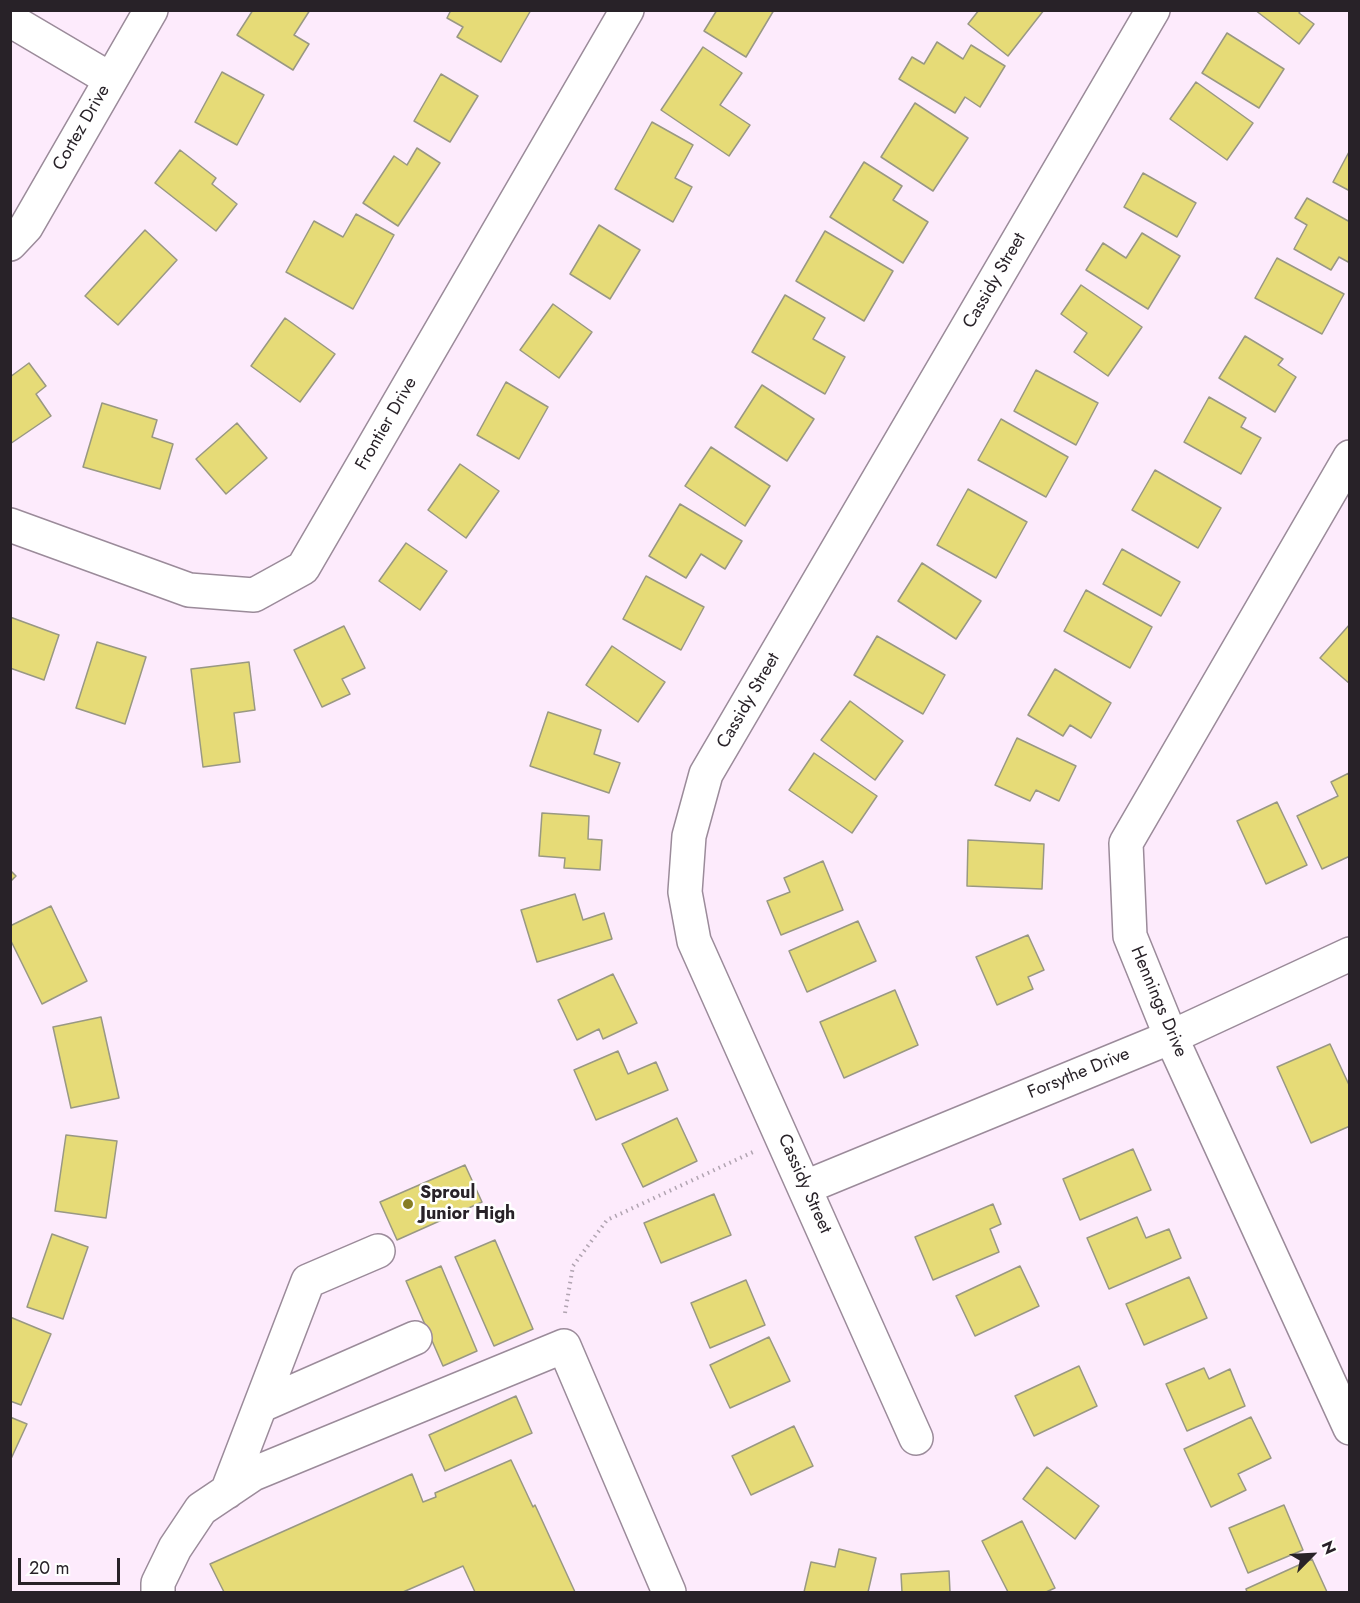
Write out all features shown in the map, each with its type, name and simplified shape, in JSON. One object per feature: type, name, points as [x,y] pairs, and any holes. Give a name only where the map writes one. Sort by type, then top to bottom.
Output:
[{"type":"street","name":"Cortez Drive","points":[[10,244],[26,227],[151,10]]},
{"type":"street","name":"Frontier Drive","points":[[10,525],[189,590],[254,595],[303,568],[627,10]]},
{"type":"street","name":"Cassidy Street","points":[[916,1438],[806,1187],[694,941],[685,892],[689,836],[706,774],[1153,10]]},
{"type":"street","points":[[10,20],[110,79]]},
{"type":"street","name":"Hennings Drive","points":[[1348,1419],[1171,1036],[1131,936],[1126,843],[1350,457]]},
{"type":"street","name":"Forsythe Drive","points":[[806,1187],[1171,1036],[1350,954]]},
{"type":"street","points":[[227,1492],[308,1281],[378,1251]]},
{"type":"street","points":[[260,1406],[415,1338]]},
{"type":"street","points":[[158,1593],[158,1583],[175,1548],[201,1509],[253,1474],[564,1346],[669,1593]]},
{"type":"path","points":[[564,1346],[566,1296],[573,1266],[607,1220],[783,1137]]},
{"type":"building","points":[[253,10],[310,10],[294,35],[309,44],[293,70],[237,35]]},
{"type":"building","points":[[451,10],[531,10],[501,62],[457,37],[463,27],[447,18]]},
{"type":"building","points":[[717,10],[774,10],[746,57],[704,31]]},
{"type":"building","points":[[979,10],[1044,10],[1008,56],[968,24]]},
{"type":"building","points":[[1255,10],[1301,10],[1299,13],[1314,24],[1299,44]]},
{"type":"building","points":[[1227,33],[1284,69],[1259,108],[1202,73]]},
{"type":"building","points":[[937,42],[963,59],[971,45],[1005,66],[980,107],[965,97],[955,113],[899,79],[912,57],[924,64]]},
{"type":"building","points":[[703,47],[742,73],[720,105],[750,125],[729,156],[661,110]]},
{"type":"building","points":[[222,72],[264,95],[237,145],[195,122]]},
{"type":"building","points":[[441,74],[478,96],[450,142],[414,121]]},
{"type":"building","points":[[1196,82],[1253,123],[1227,160],[1170,119]]},
{"type":"building","points":[[915,103],[968,138],[933,191],[881,157]]},
{"type":"building","points":[[652,122],[693,145],[675,178],[692,187],[673,222],[615,189]]},
{"type":"building","points":[[417,148],[440,163],[398,226],[363,203],[394,156],[407,165]]},
{"type":"building","points":[[180,150],[216,178],[212,184],[237,204],[216,231],[155,183]]},
{"type":"building","points":[[1350,150],[1350,191],[1333,182]]},
{"type":"building","points":[[864,162],[902,186],[893,200],[928,222],[903,263],[830,217]]},
{"type":"building","points":[[1143,173],[1196,203],[1177,237],[1124,207]]},
{"type":"building","points":[[1307,198],[1350,222],[1350,263],[1339,257],[1331,270],[1294,249],[1307,225],[1295,218]]},
{"type":"building","points":[[356,214],[394,235],[353,309],[286,272],[314,221],[343,237]]},
{"type":"building","points":[[599,225],[640,250],[610,299],[570,274]]},
{"type":"building","points":[[145,230],[177,260],[118,325],[85,296]]},
{"type":"building","points":[[825,231],[893,271],[864,321],[796,281]]},
{"type":"building","points":[[1142,233],[1180,256],[1148,309],[1086,270],[1103,243],[1126,258]]},
{"type":"building","points":[[1277,258],[1344,294],[1322,334],[1255,298]]},
{"type":"building","points":[[1081,285],[1142,327],[1108,376],[1074,352],[1087,333],[1061,314]]},
{"type":"building","points":[[785,295],[825,318],[813,339],[845,357],[825,394],[752,352]]},
{"type":"building","points":[[553,304],[592,332],[559,378],[520,350]]},
{"type":"building","points":[[285,318],[335,354],[300,402],[251,366]]},
{"type":"building","points":[[1245,336],[1283,359],[1278,365],[1296,377],[1275,412],[1219,378]]},
{"type":"building","points":[[29,363],[46,386],[36,394],[51,416],[10,444],[10,377]]},
{"type":"building","points":[[1036,370],[1098,403],[1076,445],[1014,411]]},
{"type":"building","points":[[506,382],[548,407],[519,459],[477,435]]},
{"type":"building","points":[[762,385],[814,419],[787,461],[735,427]]},
{"type":"building","points":[[1209,397],[1246,418],[1241,427],[1261,438],[1241,474],[1184,442]]},
{"type":"building","points":[[102,403],[157,420],[152,437],[173,444],[160,489],[83,467]]},
{"type":"building","points":[[1001,419],[1068,457],[1046,497],[978,460]]},
{"type":"building","points":[[237,423],[267,458],[226,494],[196,459]]},
{"type":"building","points":[[711,447],[770,486],[745,526],[685,486]]},
{"type":"building","points":[[460,464],[499,491],[466,538],[428,510]]},
{"type":"building","points":[[1155,470],[1221,508],[1198,548],[1132,510]]},
{"type":"building","points":[[968,489],[1027,522],[996,578],[937,545]]},
{"type":"building","points":[[680,504],[742,541],[725,569],[701,554],[686,578],[649,556]]},
{"type":"building","points":[[406,543],[447,571],[420,610],[379,581]]},
{"type":"building","points":[[1122,549],[1180,582],[1161,616],[1103,584]]},
{"type":"building","points":[[922,563],[981,601],[956,639],[898,601]]},
{"type":"building","points":[[646,576],[704,607],[681,650],[623,619]]},
{"type":"building","points":[[1086,590],[1152,627],[1130,668],[1064,631]]},
{"type":"building","points":[[10,617],[59,635],[44,680],[10,668]]},
{"type":"building","points":[[1350,624],[1350,684],[1320,658]]},
{"type":"building","points":[[344,626],[365,668],[342,679],[350,694],[322,707],[294,650]]},
{"type":"building","points":[[877,636],[945,675],[923,714],[854,675]]},
{"type":"building","points":[[97,642],[146,657],[125,724],[76,708]]},
{"type":"building","points":[[612,646],[665,682],[638,722],[586,685]]},
{"type":"building","points":[[249,662],[255,710],[234,713],[240,762],[203,767],[191,669]]},
{"type":"building","points":[[1055,669],[1111,703],[1091,738],[1070,725],[1063,736],[1028,715]]},
{"type":"building","points":[[850,701],[903,741],[875,780],[821,740]]},
{"type":"building","points":[[548,712],[601,730],[594,754],[620,763],[609,793],[530,766]]},
{"type":"building","points":[[1017,738],[1076,766],[1059,801],[1036,790],[1030,801],[995,785]]},
{"type":"building","points":[[814,753],[877,796],[852,833],[789,790]]},
{"type":"building","points":[[1349,773],[1350,856],[1322,869],[1297,816],[1338,796],[1331,782]]},
{"type":"building","points":[[1277,802],[1307,865],[1266,884],[1237,821]]},
{"type":"building","points":[[542,813],[589,816],[588,839],[602,840],[600,870],[564,868],[565,858],[539,856]]},
{"type":"building","points":[[968,840],[1044,844],[1042,889],[967,886]]},
{"type":"building","points":[[823,861],[843,910],[781,935],[767,901],[790,892],[784,878]]},
{"type":"building","points":[[10,870],[16,876],[10,882]]},
{"type":"building","points":[[575,894],[583,920],[604,913],[612,939],[537,962],[521,910]]},
{"type":"building","points":[[51,906],[87,981],[42,1004],[10,939],[10,926]]},
{"type":"building","points":[[858,921],[876,961],[807,992],[789,951]]},
{"type":"building","points":[[1028,935],[1044,970],[1028,977],[1033,989],[997,1005],[976,957]]},
{"type":"building","points":[[613,974],[637,1023],[603,1039],[599,1029],[577,1040],[558,1000]]},
{"type":"building","points":[[895,990],[918,1045],[844,1078],[820,1022]]},
{"type":"building","points":[[101,1017],[119,1098],[71,1108],[53,1027]]},
{"type":"building","points":[[1330,1044],[1350,1087],[1350,1126],[1311,1143],[1277,1067]]},
{"type":"building","points":[[618,1051],[628,1074],[656,1062],[668,1090],[596,1120],[574,1070]]},
{"type":"building","points":[[677,1118],[697,1161],[643,1187],[622,1144]]},
{"type":"building","points":[[66,1135],[117,1141],[106,1218],[55,1211]]},
{"type":"building","points":[[1133,1149],[1151,1190],[1080,1220],[1063,1179]]},
{"type":"building","points":[[465,1165],[482,1202],[397,1240],[380,1202]]},
{"type":"building","points":[[714,1194],[731,1235],[661,1263],[644,1223]]},
{"type":"building","points":[[993,1204],[1001,1224],[990,1229],[999,1252],[933,1280],[915,1237]]},
{"type":"building","points":[[1137,1217],[1146,1238],[1169,1229],[1181,1258],[1109,1289],[1087,1238]]},
{"type":"building","points":[[52,1234],[88,1247],[63,1319],[27,1307]]},
{"type":"building","points":[[495,1240],[533,1329],[494,1346],[455,1257]]},
{"type":"building","points":[[441,1266],[477,1351],[443,1366],[406,1281]]},
{"type":"building","points":[[1020,1266],[1039,1306],[975,1336],[956,1296]]},
{"type":"building","points":[[1189,1277],[1207,1318],[1144,1345],[1126,1304]]},
{"type":"building","points":[[746,1280],[765,1325],[710,1348],[691,1303]]},
{"type":"building","points":[[10,1317],[51,1334],[21,1405],[10,1401]]},
{"type":"building","points":[[769,1337],[790,1381],[730,1408],[710,1365]]},
{"type":"building","points":[[1079,1366],[1097,1406],[1034,1436],[1015,1396]]},
{"type":"building","points":[[1204,1368],[1209,1379],[1230,1369],[1245,1406],[1187,1431],[1166,1384]]},
{"type":"building","points":[[516,1396],[532,1433],[445,1471],[429,1435]]},
{"type":"building","points":[[10,1417],[27,1424],[10,1461]]},
{"type":"building","points":[[1251,1417],[1271,1458],[1238,1474],[1246,1490],[1211,1507],[1184,1449]]},
{"type":"building","points":[[794,1426],[813,1466],[751,1495],[732,1456]]},
{"type":"building","points":[[511,1460],[533,1507],[535,1505],[575,1592],[475,1592],[463,1566],[403,1592],[224,1592],[210,1564],[412,1474],[423,1502],[436,1497],[435,1493]]},
{"type":"building","points":[[1047,1467],[1099,1506],[1075,1539],[1023,1499]]},
{"type":"building","points":[[1284,1505],[1303,1550],[1248,1573],[1229,1528]]},
{"type":"building","points":[[1022,1521],[1055,1588],[1046,1592],[1008,1592],[982,1541]]},
{"type":"building","points":[[839,1549],[876,1558],[868,1592],[804,1592],[811,1562],[835,1567]]},
{"type":"building","points":[[1312,1559],[1327,1592],[1247,1592],[1246,1589]]},
{"type":"building","points":[[949,1571],[950,1592],[902,1592],[901,1574]]},
{"type":"place","name":"Sproul Junior High","points":[[408,1204]]}]
